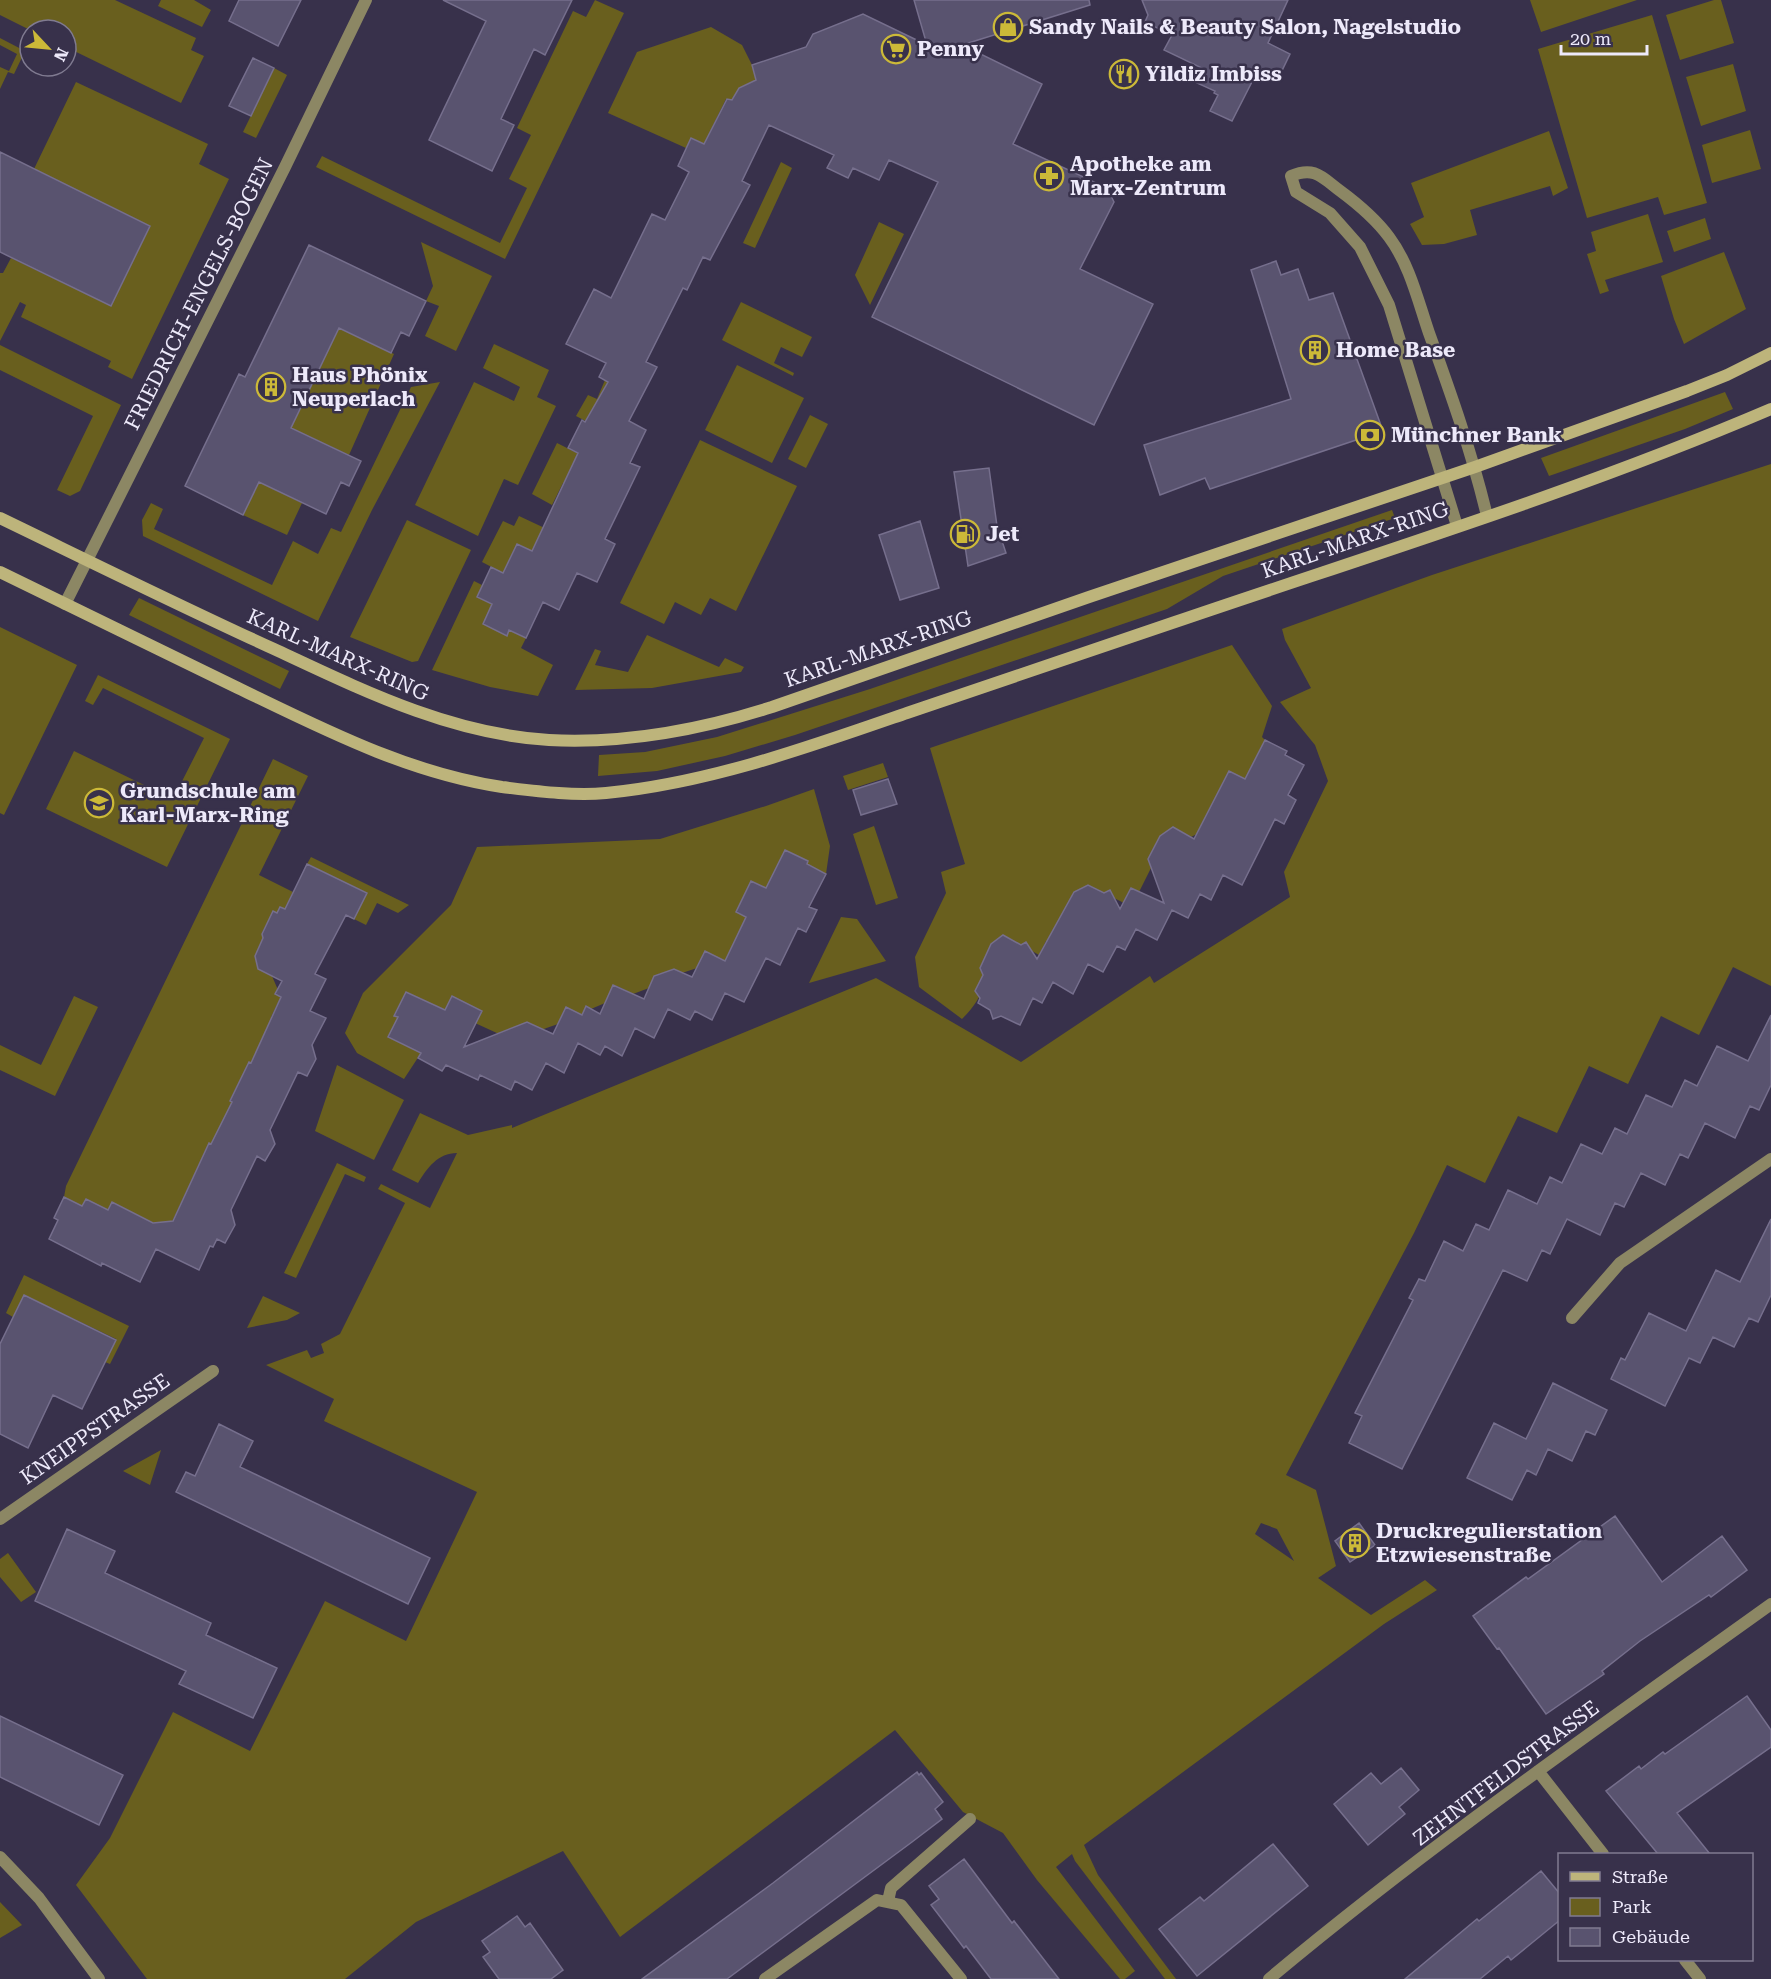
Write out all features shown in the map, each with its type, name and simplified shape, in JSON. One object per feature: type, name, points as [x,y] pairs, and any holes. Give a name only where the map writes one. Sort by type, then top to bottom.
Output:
[{"type":"main road","name":"KARL-MARX-RING","points":[[0,518],[385,700],[446,721],[512,736],[548,740],[604,741],[659,735],[732,720],[1475,467],[1687,391],[1727,375],[1771,353]]},
{"type":"main road","name":"KARL-MARX-RING","points":[[0,572],[345,739],[409,764],[453,777],[497,786],[601,794],[673,784],[752,764],[1487,516],[1697,441],[1771,409]]},
{"type":"street","name":"FRIEDRICH-ENGELS-BOGEN","points":[[65,604],[285,167],[366,0]]},
{"type":"street","points":[[1457,526],[1389,305],[1360,247],[1330,213],[1296,192],[1292,176],[1302,171],[1309,171],[1320,176],[1364,208],[1389,238],[1406,266],[1475,467],[1487,516]]},
{"type":"street","points":[[1572,1318],[1620,1263],[1771,1159]]},
{"type":"street","name":"KNEIPPSTRASSE","points":[[0,1519],[213,1371]]},
{"type":"street","name":"ZEHNTFELDSTRASSE","points":[[1269,1979],[1325,1932],[1538,1771],[1771,1604]]},
{"type":"street","points":[[1538,1771],[1602,1853]]},
{"type":"street","points":[[888,1901],[891,1888],[970,1819]]},
{"type":"street","points":[[0,1857],[39,1898],[99,1979]]},
{"type":"street","points":[[765,1979],[876,1900],[901,1905],[961,1979]]},
{"type":"street","points":[[1686,1961],[1700,1979]]},
{"type":"green space","points":[[0,0],[115,0],[196,38],[191,50],[204,56],[181,103],[78,53],[78,18],[18,18],[18,24],[0,15]]},
{"type":"green space","points":[[161,0],[194,0],[211,10],[202,27],[158,6]]},
{"type":"green space","points":[[595,0],[624,13],[505,259],[316,167],[322,156],[500,243],[527,188],[509,179],[531,135],[517,128],[573,11],[586,17]]},
{"type":"green space","points":[[1530,0],[1637,0],[1541,32]]},
{"type":"green space","points":[[1714,0],[1721,0],[1734,43],[1680,60],[1666,15]]},
{"type":"green space","points":[[1652,15],[1707,203],[1664,215],[1658,197],[1587,218],[1538,49]]},
{"type":"green space","points":[[711,27],[742,45],[752,65],[756,80],[739,88],[732,100],[726,99],[704,144],[692,138],[686,148],[608,113],[637,52]]},
{"type":"green space","points":[[0,38],[18,47],[18,66],[14,74],[8,72],[0,89],[0,67],[9,71],[17,54],[0,45]]},
{"type":"green space","points":[[1733,64],[1746,111],[1701,126],[1686,77]]},
{"type":"green space","points":[[274,68],[287,75],[256,138],[243,132]]},
{"type":"green space","points":[[76,82],[208,144],[199,164],[229,179],[132,379],[108,367],[111,361],[21,317],[26,305],[20,302],[0,341],[0,273],[3,273],[11,258],[111,306],[150,226],[34,169]]},
{"type":"green space","points":[[1750,130],[1761,169],[1712,183],[1702,145]]},
{"type":"green space","points":[[1549,131],[1568,188],[1553,196],[1550,186],[1470,210],[1477,235],[1444,244],[1422,245],[1410,224],[1424,217],[1411,183]]},
{"type":"green space","points":[[781,162],[792,168],[755,248],[743,243]]},
{"type":"green space","points":[[1648,214],[1663,262],[1605,280],[1609,291],[1600,294],[1587,254],[1596,251],[1591,232]]},
{"type":"green space","points":[[1705,218],[1711,239],[1674,252],[1667,231]]},
{"type":"green space","points":[[879,222],[904,234],[870,305],[855,275]]},
{"type":"green space","points":[[421,242],[492,276],[456,351],[425,336],[439,306],[426,301],[433,286]]},
{"type":"green space","points":[[1724,252],[1746,309],[1684,344],[1661,276]]},
{"type":"green space","points":[[741,302],[812,337],[802,357],[781,347],[774,363],[794,373],[793,376],[722,340]]},
{"type":"green space","points":[[339,328],[394,354],[349,455],[291,428]]},
{"type":"green space","points":[[494,344],[549,370],[537,397],[556,406],[518,485],[504,479],[478,536],[415,505],[474,382],[514,401],[520,387],[483,368]]},
{"type":"green space","points":[[0,345],[121,405],[80,491],[70,496],[57,490],[93,416],[0,370]]},
{"type":"green space","points":[[737,365],[804,398],[772,463],[705,430]]},
{"type":"green space","points":[[605,380],[608,382],[597,427],[576,416],[588,395],[597,399]]},
{"type":"green space","points":[[440,382],[372,510],[318,621],[143,536],[142,520],[151,503],[163,509],[154,529],[272,585],[293,541],[318,554],[331,528],[341,532],[411,387]]},
{"type":"green space","points":[[1725,392],[1733,409],[1685,429],[1549,476],[1541,458]]},
{"type":"green space","points":[[810,415],[828,424],[806,468],[788,459]]},
{"type":"green space","points":[[700,440],[797,486],[736,611],[710,598],[701,615],[675,602],[664,624],[620,603]]},
{"type":"green space","points":[[557,443],[581,455],[571,486],[563,483],[552,505],[532,494]]},
{"type":"green space","points":[[1771,464],[1771,986],[1733,967],[1699,1035],[1661,1016],[1628,1084],[1589,1066],[1557,1133],[1518,1116],[1485,1183],[1447,1165],[1414,1233],[1286,1475],[1316,1490],[1336,1566],[1318,1578],[1371,1615],[1425,1580],[1437,1590],[1384,1624],[1084,1845],[1098,1875],[1176,1979],[1165,1979],[1072,1854],[1056,1867],[1135,1971],[1125,1979],[1120,1979],[1037,1880],[1003,1833],[963,1812],[895,1730],[620,1937],[563,1851],[416,1922],[345,1979],[147,1979],[76,1885],[110,1838],[173,1712],[250,1751],[325,1601],[406,1641],[477,1492],[324,1421],[334,1399],[266,1365],[307,1350],[311,1358],[324,1353],[321,1344],[340,1334],[405,1203],[378,1189],[381,1184],[430,1208],[457,1153],[439,1159],[429,1167],[418,1183],[392,1170],[420,1113],[468,1135],[512,1125],[512,1128],[876,978],[1021,1062],[1150,976],[1154,983],[1290,897],[1284,872],[1328,781],[1315,745],[1280,702],[1311,688],[1285,640],[1282,629],[1432,575]],"holes":[[[1261,1523],[1277,1529],[1294,1561],[1255,1534]]]},
{"type":"green space","points":[[259,482],[302,503],[287,535],[243,515]]},
{"type":"green space","points":[[1392,510],[1395,518],[1223,576],[1167,609],[795,735],[725,756],[657,771],[598,776],[599,755],[645,752],[717,737],[870,689]]},
{"type":"green space","points":[[519,516],[551,531],[540,555],[517,544],[503,573],[482,562],[503,521],[514,526]]},
{"type":"green space","points":[[407,520],[471,550],[418,661],[412,662],[350,637]]},
{"type":"green space","points":[[474,581],[482,585],[477,597],[492,604],[483,624],[506,635],[509,630],[526,638],[521,648],[553,665],[538,696],[490,687],[432,670]]},
{"type":"green space","points":[[139,598],[289,671],[280,689],[129,615]]},
{"type":"green space","points":[[0,627],[77,665],[4,815],[0,813]]},
{"type":"green space","points":[[647,635],[719,667],[725,658],[744,667],[741,672],[652,688],[575,690],[595,649],[601,651],[595,665],[628,672]]},
{"type":"green space","points":[[1232,645],[1272,706],[1262,737],[1265,740],[1245,779],[1229,771],[1197,834],[1191,837],[1173,827],[1160,836],[1148,859],[1151,868],[1139,892],[1124,903],[1114,898],[1110,890],[1104,893],[1088,885],[1074,892],[1063,914],[1055,945],[1046,941],[1039,955],[1032,951],[1026,942],[1021,945],[991,944],[980,968],[983,982],[980,996],[962,1019],[919,987],[915,957],[946,893],[941,872],[965,864],[930,748]]},
{"type":"green space","points":[[98,675],[230,739],[167,867],[46,809],[74,751],[173,799],[204,738],[103,688],[93,705],[85,701]]},
{"type":"green space","points":[[273,759],[308,776],[259,875],[293,892],[285,909],[280,907],[277,913],[273,912],[262,933],[263,938],[258,950],[262,953],[257,964],[258,969],[272,976],[281,997],[172,1222],[142,1225],[112,1203],[108,1210],[86,1199],[82,1206],[64,1197],[66,1186]]},
{"type":"green space","points":[[883,763],[888,777],[848,790],[843,776]]},
{"type":"green space","points":[[814,789],[830,846],[826,874],[807,864],[808,861],[785,850],[766,888],[751,881],[748,918],[725,961],[708,953],[703,954],[697,968],[682,973],[676,970],[672,979],[661,973],[654,976],[649,988],[633,994],[617,986],[612,988],[605,1003],[591,1009],[586,1006],[582,1015],[564,1010],[558,1024],[515,1039],[475,1023],[452,996],[445,1010],[406,992],[394,1015],[398,1017],[388,1037],[421,1053],[404,1079],[357,1053],[345,1033],[363,993],[451,905],[477,847],[660,839]]},
{"type":"green space","points":[[874,826],[898,898],[876,905],[853,834]]},
{"type":"green space","points":[[311,857],[409,905],[398,913],[377,903],[366,925],[354,919],[367,893],[307,864]]},
{"type":"green space","points":[[841,917],[857,919],[886,961],[809,983]]},
{"type":"green space","points":[[74,996],[98,1007],[55,1096],[0,1070],[0,1045],[41,1065]]},
{"type":"green space","points":[[337,1065],[404,1100],[374,1160],[315,1131]]},
{"type":"green space","points":[[337,1163],[366,1177],[364,1182],[345,1174],[296,1278],[284,1273]]},
{"type":"green space","points":[[24,1275],[129,1326],[110,1364],[105,1362],[116,1339],[24,1295],[13,1317],[6,1313]]},
{"type":"green space","points":[[263,1296],[300,1313],[287,1320],[247,1328]]},
{"type":"green space","points":[[161,1450],[150,1485],[123,1471]]},
{"type":"green space","points":[[8,1553],[36,1592],[21,1602],[0,1577],[0,1559]]},
{"type":"green space","points":[[0,1902],[22,1925],[0,1938]]},
{"type":"building","points":[[239,0],[301,0],[278,46],[229,21]]},
{"type":"building","points":[[443,0],[572,0],[545,55],[534,49],[501,119],[514,125],[492,171],[429,140],[486,21]]},
{"type":"building","points":[[914,0],[1089,0],[1090,5],[962,45],[1042,84],[1013,144],[1107,188],[1114,202],[1080,269],[1153,304],[1094,425],[872,317],[938,182],[889,160],[879,180],[853,168],[848,178],[827,168],[834,155],[769,125],[742,181],[750,185],[710,260],[703,257],[687,290],[683,288],[646,362],[657,367],[629,421],[646,430],[630,463],[640,467],[605,539],[615,544],[597,582],[577,573],[559,610],[543,602],[526,638],[509,630],[507,636],[483,624],[492,604],[477,597],[491,567],[503,573],[517,544],[532,551],[578,453],[568,448],[582,420],[585,422],[608,382],[599,377],[606,363],[566,344],[594,289],[611,298],[652,214],[665,220],[689,172],[678,166],[691,138],[704,144],[727,99],[732,100],[739,88],[756,80],[752,65],[806,47],[813,34],[863,14],[927,45]]},
{"type":"building","points":[[1142,0],[1288,0],[1268,43],[1290,54],[1277,81],[1261,73],[1259,78],[1255,76],[1232,121],[1210,111],[1218,95],[1214,93],[1215,91],[1197,83],[1204,69],[1164,50],[1172,35],[1145,22],[1148,15]]},
{"type":"building","points":[[253,58],[274,68],[251,116],[229,106]]},
{"type":"building","points":[[0,152],[150,226],[111,306],[0,252]]},
{"type":"building","name":"Haus Phönix Neuperlach","points":[[309,245],[426,301],[409,336],[401,332],[391,353],[339,328],[291,428],[361,461],[349,486],[341,482],[326,514],[259,482],[243,515],[185,486],[239,374],[245,377]]},
{"type":"building","name":"Home Base","points":[[1276,261],[1281,275],[1298,269],[1309,300],[1333,293],[1383,431],[1210,489],[1205,478],[1160,495],[1144,445],[1291,399],[1251,270]]},
{"type":"building","points":[[989,468],[997,526],[1006,553],[968,566],[954,472]]},
{"type":"building","points":[[920,521],[939,588],[900,600],[879,535]]},
{"type":"building","points":[[1265,740],[1287,751],[1285,755],[1304,765],[1288,795],[1296,800],[1284,824],[1275,819],[1242,885],[1223,875],[1211,900],[1200,894],[1188,918],[1172,910],[1157,940],[1136,929],[1125,950],[1117,946],[1103,972],[1088,964],[1073,994],[1053,982],[1042,1003],[1033,998],[1020,1025],[1001,1016],[993,1019],[990,1010],[978,1003],[980,998],[975,991],[983,975],[980,968],[991,944],[1003,935],[1021,945],[1026,942],[1037,959],[1074,892],[1088,885],[1104,893],[1110,890],[1120,909],[1131,888],[1164,903],[1148,859],[1160,836],[1173,827],[1194,839],[1229,771],[1245,779]]},
{"type":"building","points":[[888,779],[897,804],[861,815],[853,790]]},
{"type":"building","points":[[785,850],[808,861],[807,864],[826,874],[809,907],[817,910],[806,932],[798,928],[780,965],[766,958],[744,1002],[725,993],[712,1020],[695,1011],[690,1020],[668,1009],[654,1038],[635,1028],[622,1056],[605,1046],[600,1055],[578,1043],[564,1073],[546,1063],[532,1090],[515,1081],[511,1090],[480,1075],[478,1080],[446,1065],[442,1071],[418,1058],[421,1053],[388,1037],[398,1017],[394,1016],[406,992],[445,1010],[452,996],[482,1011],[464,1047],[527,1022],[553,1034],[566,1007],[582,1015],[586,1006],[600,1014],[613,985],[644,999],[654,976],[674,969],[692,977],[705,951],[725,961],[746,917],[736,912],[751,881],[766,888]]},
{"type":"building","points":[[307,864],[367,893],[354,919],[346,915],[315,974],[326,979],[310,1011],[326,1018],[312,1045],[316,1059],[307,1076],[298,1072],[270,1130],[275,1144],[265,1161],[257,1156],[231,1210],[235,1225],[225,1243],[217,1239],[213,1247],[210,1246],[199,1270],[156,1249],[140,1282],[102,1263],[101,1266],[49,1239],[58,1220],[54,1218],[64,1197],[82,1206],[86,1199],[108,1210],[112,1202],[153,1223],[173,1221],[281,997],[275,994],[282,981],[258,969],[255,956],[273,911],[277,913],[280,907],[285,909]]},
{"type":"building","points":[[1771,1015],[1771,1085],[1759,1110],[1750,1106],[1735,1138],[1705,1123],[1688,1158],[1680,1154],[1665,1185],[1641,1173],[1624,1207],[1615,1203],[1600,1235],[1567,1219],[1550,1254],[1542,1250],[1527,1281],[1503,1270],[1402,1469],[1349,1443],[1362,1416],[1355,1413],[1413,1300],[1409,1298],[1419,1279],[1425,1281],[1444,1241],[1463,1251],[1476,1224],[1489,1230],[1508,1190],[1537,1204],[1550,1177],[1562,1183],[1581,1144],[1602,1154],[1615,1128],[1627,1134],[1646,1095],[1672,1107],[1685,1080],[1697,1086],[1717,1046],[1748,1061]]},
{"type":"building","points":[[1771,1219],[1771,1295],[1758,1322],[1749,1318],[1734,1347],[1713,1337],[1700,1363],[1689,1358],[1665,1406],[1611,1379],[1621,1358],[1625,1360],[1649,1313],[1686,1331],[1716,1270],[1740,1282]]},
{"type":"building","points":[[24,1295],[116,1340],[82,1409],[53,1395],[28,1448],[0,1434],[0,1344]]},
{"type":"building","points":[[1553,1383],[1607,1410],[1595,1435],[1586,1431],[1572,1461],[1548,1449],[1536,1475],[1527,1470],[1512,1500],[1467,1478],[1494,1423],[1526,1439]]},
{"type":"building","points":[[219,1424],[253,1441],[240,1467],[430,1558],[408,1604],[176,1492],[186,1472],[195,1476]]},
{"type":"building","points":[[1615,1516],[1662,1582],[1722,1536],[1747,1570],[1711,1597],[1709,1595],[1640,1641],[1602,1671],[1604,1674],[1546,1714],[1473,1616]]},
{"type":"building","name":"Druckregulierstation Etzwiesenstraße","points":[[1359,1523],[1375,1545],[1350,1562],[1335,1541]]},
{"type":"building","points":[[67,1529],[115,1551],[105,1573],[211,1623],[206,1635],[277,1668],[253,1718],[179,1684],[186,1671],[35,1601]]},
{"type":"building","points":[[1747,1696],[1771,1730],[1771,1747],[1677,1813],[1709,1853],[1657,1853],[1606,1791],[1639,1766],[1641,1769],[1663,1752],[1665,1754]]},
{"type":"building","points":[[0,1716],[123,1775],[99,1825],[0,1777]]},
{"type":"building","points":[[1401,1768],[1419,1790],[1399,1807],[1405,1814],[1368,1845],[1334,1804],[1371,1773],[1381,1784]]},
{"type":"building","points":[[917,1772],[919,1775],[921,1773],[943,1802],[935,1809],[942,1819],[912,1842],[727,1979],[642,1979],[773,1883]]},
{"type":"building","points":[[1273,1844],[1308,1886],[1197,1976],[1159,1929],[1200,1897],[1204,1901]]},
{"type":"building","points":[[964,1859],[1012,1923],[1014,1921],[1059,1979],[991,1979],[966,1946],[964,1948],[931,1905],[939,1899],[929,1886]]},
{"type":"building","points":[[1541,1871],[1558,1892],[1558,1922],[1511,1960],[1508,1956],[1480,1979],[1405,1979],[1477,1919],[1479,1921]]},
{"type":"building","points":[[517,1916],[525,1927],[530,1923],[563,1970],[551,1979],[499,1979],[483,1957],[490,1952],[482,1941]]},
{"type":"place","name":"Sandy Nails & Beauty Salon, Nagelstudio","points":[[1008,27]]},
{"type":"place","name":"Penny","points":[[896,49]]},
{"type":"place","name":"Yildiz Imbiss","points":[[1124,74]]},
{"type":"place","name":"Apotheke am Marx-Zentrum","points":[[1049,176]]},
{"type":"place","name":"Home Base","points":[[1315,350]]},
{"type":"place","name":"Haus Phönix Neuperlach","points":[[271,387]]},
{"type":"place","name":"Münchner Bank","points":[[1370,435]]},
{"type":"place","name":"Jet","points":[[965,534]]},
{"type":"place","name":"Grundschule am Karl-Marx-Ring","points":[[99,803]]},
{"type":"place","name":"Druckregulierstation Etzwiesenstraße","points":[[1355,1543]]}]
